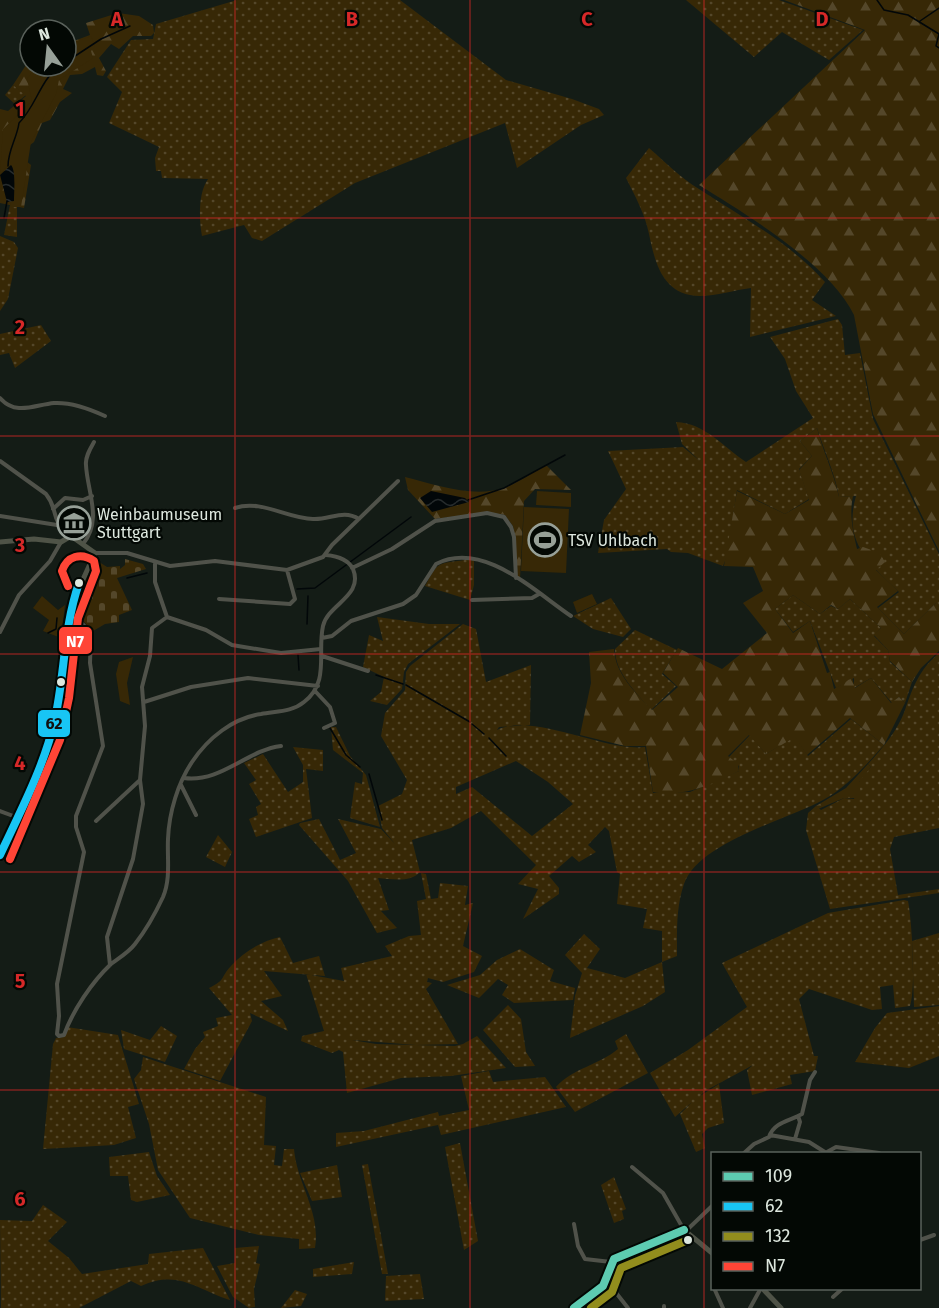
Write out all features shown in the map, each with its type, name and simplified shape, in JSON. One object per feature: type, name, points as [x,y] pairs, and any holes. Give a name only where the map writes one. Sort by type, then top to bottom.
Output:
[{"type":"street","points":[[0,398],[7,406],[20,409],[55,403],[74,405],[105,416]]},
{"type":"street","points":[[83,544],[90,534],[92,496],[86,465],[94,442]]},
{"type":"street","points":[[0,461],[46,494],[57,525]]},
{"type":"street","points":[[0,516],[57,525],[95,552],[126,553],[155,564],[180,567],[215,561],[287,570],[326,555],[332,545],[398,481]]},
{"type":"street","points":[[53,509],[65,498],[83,500],[92,496]]},
{"type":"street","points":[[235,508],[250,506],[314,519],[349,514],[358,519]]},
{"type":"street","points":[[351,567],[392,549],[435,521],[478,514],[504,516],[511,526],[514,537],[516,578]]},
{"type":"street","points":[[0,632],[22,590],[50,561],[61,542],[71,536]]},
{"type":"street","points":[[0,542],[41,539],[61,542]]},
{"type":"street","points":[[0,855],[54,723],[69,616],[76,591],[95,552]]},
{"type":"street","points":[[69,616],[76,617],[91,633],[90,663],[103,746],[76,816],[76,826],[84,852],[57,984],[58,1036],[64,1034],[75,1010],[110,965],[135,945],[166,889],[168,829],[181,785],[199,754],[229,726],[252,716],[292,709],[307,700],[318,686],[326,619],[353,589],[355,579],[351,567],[346,562],[326,555]]},
{"type":"street","points":[[322,638],[332,636],[351,621],[403,604],[416,595],[433,567],[440,562],[476,558],[516,578],[571,616]]},
{"type":"street","points":[[155,564],[155,582],[167,617]]},
{"type":"street","points":[[219,599],[290,604],[295,599],[287,570]]},
{"type":"street","points":[[471,600],[532,598],[539,594]]},
{"type":"street","points":[[167,617],[206,630],[232,645],[281,653],[321,650]]},
{"type":"street","points":[[110,965],[107,937],[133,859],[143,804],[140,780],[145,726],[142,687],[150,656],[152,628],[167,617]]},
{"type":"street","points":[[322,656],[368,671]]},
{"type":"street","points":[[144,702],[191,687],[248,678],[318,686]]},
{"type":"street","points":[[315,691],[330,707],[335,723],[324,728]]},
{"type":"street","points":[[184,778],[220,773],[262,751],[281,746]]},
{"type":"street","points":[[96,821],[140,780]]},
{"type":"street","points":[[181,785],[196,815]]},
{"type":"street","points":[[0,811],[17,817]]},
{"type":"street","points":[[746,1152],[770,1136],[772,1130],[783,1122],[798,1116],[803,1111],[809,1082],[815,1072]]},
{"type":"street","points":[[795,1139],[800,1121],[798,1116]]},
{"type":"street","points":[[770,1136],[814,1143],[826,1152]]},
{"type":"street","points":[[828,1152],[836,1147],[872,1152]]},
{"type":"street","points":[[632,1167],[663,1193],[684,1230],[711,1252]]},
{"type":"street","points":[[574,1224],[578,1246],[585,1259],[611,1262],[684,1230],[697,1222],[711,1207]]},
{"type":"street","points":[[921,1240],[934,1235]]},
{"type":"street","points":[[574,1308],[601,1288],[611,1262]]},
{"type":"street","points":[[606,1280],[627,1308]]},
{"type":"street","points":[[715,1290],[723,1308]]},
{"type":"street","points":[[750,1308],[761,1290]]},
{"type":"street","points":[[764,1290],[781,1308]]},
{"type":"street","points":[[832,1297],[841,1290]]},
{"type":"green space","points":[[237,0],[400,0],[506,80],[572,99],[599,109],[604,115],[581,125],[517,168],[505,123],[355,183],[262,241],[252,238],[244,225],[202,236],[201,199],[208,179],[162,178],[161,171],[156,171],[155,158],[159,147],[109,123],[122,92],[107,77],[131,40],[153,39],[156,24]]},
{"type":"green space","points":[[686,0],[779,0],[863,30],[829,60],[782,32],[754,57]]},
{"type":"green space","points":[[784,0],[939,0],[939,551],[873,414],[854,315],[842,296],[807,260],[785,242],[699,185],[865,30]]},
{"type":"green space","points":[[118,13],[139,16],[153,25],[154,33],[151,36],[133,36],[119,49],[111,44],[99,58],[106,71],[103,76],[97,75],[95,67],[78,74],[78,40],[90,35],[86,23]]},
{"type":"green space","points":[[91,36],[95,47],[91,51],[93,58],[78,68],[78,41]]},
{"type":"green space","points":[[18,77],[68,78],[63,89],[72,93],[60,102],[50,120],[42,123],[34,142],[30,145],[26,161],[31,165],[24,208],[0,203],[0,109],[8,111],[26,96],[13,85]]},
{"type":"green space","points":[[62,78],[59,80],[56,94],[31,142],[21,207],[10,207],[12,165],[8,165],[0,175],[3,129],[32,101],[27,79]]},
{"type":"green space","points":[[13,85],[26,95],[15,104],[5,95]]},
{"type":"green space","points":[[649,148],[686,180],[765,231],[811,268],[825,282],[812,300],[836,316],[750,337],[751,288],[700,296],[687,295],[669,284],[658,266],[645,219],[626,178]]},
{"type":"green space","points":[[10,205],[17,206],[17,237],[4,235]]},
{"type":"green space","points":[[0,236],[14,242],[18,248],[8,299],[0,311]]},
{"type":"green space","points":[[838,319],[842,325],[845,355],[860,353],[873,419],[939,554],[939,607],[936,603],[904,634],[878,608],[899,592],[877,571],[861,550],[853,526],[856,496],[839,497],[817,428],[800,441],[812,456],[799,469],[809,499],[785,514],[737,490],[727,556],[723,566],[688,553],[671,552],[667,549],[598,553],[604,520],[626,489],[608,451],[683,447],[700,461],[682,444],[676,422],[686,423],[705,431],[746,462],[813,418],[796,391],[785,359],[770,337]]},
{"type":"green space","points":[[41,325],[51,341],[15,368],[9,353],[0,355],[0,334]]},
{"type":"green space","points":[[817,428],[839,497],[853,496],[851,516],[857,549],[863,547],[880,553],[885,562],[876,570],[898,591],[877,607],[904,634],[937,602],[939,651],[921,668],[912,682],[890,661],[888,650],[874,635],[881,628],[850,599],[838,609],[831,605],[820,614],[793,595],[775,609],[793,633],[810,621],[827,673],[830,672],[834,689],[852,678],[855,688],[871,678],[891,703],[899,697],[905,703],[884,745],[850,718],[807,755],[795,737],[766,754],[749,735],[728,756],[738,764],[739,771],[698,789],[675,793],[653,792],[646,746],[625,746],[580,735],[591,683],[589,652],[614,649],[622,675],[652,710],[678,687],[663,673],[678,648],[722,669],[767,633],[743,603],[763,591],[753,567],[724,566],[737,491],[785,514],[809,500],[799,470],[812,456],[800,441]]},
{"type":"green space","points":[[546,465],[571,490],[535,489],[524,501],[520,579],[517,576],[513,526],[505,515],[487,512],[435,519],[408,490],[405,477],[454,489],[492,491],[504,488]]},
{"type":"green space","points":[[537,491],[571,493],[571,507],[536,505]]},
{"type":"green space","name":"TSV Uhlbach","points":[[524,507],[569,509],[566,573],[521,571]]},
{"type":"green space","points":[[125,559],[143,564],[146,569],[117,578],[132,610],[119,615],[119,622],[105,624],[93,631],[74,609],[80,593],[96,560],[107,567],[120,566],[120,569],[125,565]]},
{"type":"green space","points":[[474,560],[474,585],[470,600],[425,586],[439,565]]},
{"type":"green space","name":"TSV Uhlbach","points":[[592,594],[597,604],[577,613],[573,602]]},
{"type":"green space","points":[[793,595],[820,614],[831,606],[838,609],[850,599],[881,628],[874,636],[888,650],[890,662],[912,682],[905,703],[899,697],[892,703],[871,678],[854,688],[854,678],[836,688],[810,621],[793,632],[775,609]]},
{"type":"green space","points":[[42,596],[58,610],[65,605],[61,638],[43,631],[49,620],[33,608]]},
{"type":"green space","points":[[611,598],[631,629],[623,637],[593,629],[573,616]]},
{"type":"green space","points":[[377,617],[429,624],[460,624],[408,664],[404,672],[402,689],[387,705],[370,701],[381,692],[384,677],[363,667],[369,635],[383,641]]},
{"type":"green space","points":[[463,624],[476,629],[486,682],[531,665],[530,725],[518,726],[549,729],[628,747],[645,747],[653,793],[690,792],[739,771],[739,766],[729,757],[750,735],[766,754],[795,736],[808,756],[851,719],[884,745],[856,775],[832,795],[725,844],[693,869],[684,884],[680,902],[677,956],[662,962],[662,931],[643,928],[647,909],[617,904],[620,874],[617,872],[609,831],[605,827],[588,845],[596,852],[579,862],[572,856],[549,876],[559,888],[559,894],[523,919],[538,889],[518,884],[536,865],[481,811],[451,828],[412,840],[420,872],[416,875],[400,880],[378,878],[389,910],[381,911],[397,928],[377,933],[348,881],[299,825],[319,819],[340,860],[356,853],[338,819],[381,829],[395,844],[382,828],[378,806],[402,794],[407,780],[381,736],[385,713],[405,690],[406,672],[410,666]],"holes":[[[516,761],[548,782],[573,804],[532,836],[472,787],[456,794],[456,787]]]},
{"type":"green space","points":[[635,630],[677,650],[662,674],[676,686],[651,710],[627,682],[616,658],[615,649]]},
{"type":"green space","points":[[939,653],[939,828],[894,837],[890,849],[898,895],[939,889],[939,893],[830,909],[806,830],[808,813],[816,806],[821,810],[844,798],[854,799],[860,779],[871,767],[868,764],[894,732],[918,679],[926,666]]},
{"type":"green space","points":[[133,657],[127,683],[130,705],[120,701],[116,674],[119,662]]},
{"type":"green space","points":[[331,727],[336,727],[350,756],[366,775],[380,827],[350,818],[355,782],[362,784],[363,773],[333,750]]},
{"type":"green space","points":[[293,747],[323,750],[323,771],[306,769],[312,818],[256,837],[249,819],[258,815],[256,807],[261,804],[249,784],[256,780],[244,763],[263,754],[288,792],[303,782],[303,765]]},
{"type":"green space","points":[[868,764],[871,767],[859,782],[861,795],[857,798],[844,798],[818,809],[816,806],[846,788]]},
{"type":"green space","points":[[218,835],[232,852],[225,867],[206,857]]},
{"type":"green space","points":[[421,873],[426,874],[431,899],[438,898],[440,883],[468,886],[465,905],[473,903],[463,946],[482,956],[474,972],[443,982],[428,978],[427,982],[432,983],[426,989],[458,1044],[416,1045],[352,1040],[376,1044],[455,1046],[477,1036],[506,1068],[451,1076],[401,1078],[347,1093],[343,1052],[339,1050],[332,1053],[301,1041],[302,1036],[324,1031],[306,974],[344,981],[341,968],[392,956],[385,946],[409,936],[421,935],[417,901],[426,899]]},
{"type":"green space","points":[[908,901],[912,939],[913,985],[910,1006],[895,1008],[893,985],[880,987],[882,1009],[872,1010],[809,989],[799,999],[814,1056],[818,1056],[815,1071],[790,1075],[792,1084],[752,1095],[747,1070],[753,1065],[705,1091],[700,1096],[719,1084],[724,1123],[708,1128],[702,1134],[705,1148],[696,1152],[680,1114],[692,1102],[675,1117],[650,1073],[688,1050],[747,1007],[722,963],[828,913]]},
{"type":"green space","points":[[939,933],[939,1005],[914,1007],[912,941]]},
{"type":"green space","points":[[584,934],[600,949],[587,968],[625,978],[662,962],[665,992],[643,1006],[570,1038],[575,996],[582,973],[565,955]]},
{"type":"green space","points":[[280,937],[293,963],[319,956],[325,976],[264,971],[282,996],[261,1001],[283,1020],[288,1031],[250,1013],[252,1021],[220,1081],[184,1069],[205,1037],[203,1032],[218,1026],[216,1018],[232,1015],[209,988],[221,981],[227,970],[247,952],[266,941]]},
{"type":"green space","points":[[520,949],[554,970],[550,981],[575,988],[573,1000],[514,1003],[502,995],[508,985],[498,979],[479,998],[447,985],[480,975],[497,960]]},
{"type":"green space","points":[[508,1005],[521,1019],[526,1052],[535,1066],[515,1067],[483,1030]]},
{"type":"green space","points":[[939,1006],[939,1056],[909,1068],[855,1062],[875,1028],[887,1013]]},
{"type":"green space","points":[[161,1026],[177,1036],[165,1062],[124,1049],[121,1030],[150,1040]]},
{"type":"green space","points":[[67,1027],[118,1035],[139,1104],[128,1107],[136,1138],[114,1145],[43,1149],[53,1044],[56,1038],[64,1037]]},
{"type":"green space","points":[[626,1034],[648,1073],[575,1112],[556,1087],[570,1075],[618,1049],[615,1041]]},
{"type":"green space","points":[[143,1057],[266,1097],[264,1145],[276,1146],[274,1165],[282,1166],[284,1149],[294,1149],[299,1174],[315,1222],[315,1248],[299,1249],[299,1239],[259,1235],[190,1218],[158,1170],[149,1124],[134,1079],[141,1070]]},
{"type":"green space","points":[[489,1071],[493,1082],[545,1077],[566,1107],[441,1135],[438,1125],[336,1147],[336,1133],[364,1131],[438,1112],[439,1116],[469,1110],[461,1076]]},
{"type":"green space","points":[[460,1143],[478,1241],[464,1250],[445,1147]]},
{"type":"green space","points":[[149,1152],[157,1176],[170,1195],[137,1202],[131,1200],[128,1176],[110,1176],[109,1157]]},
{"type":"green space","points":[[368,1164],[388,1274],[382,1274],[362,1165]]},
{"type":"green space","points":[[337,1165],[342,1197],[312,1201],[300,1173]]},
{"type":"green space","points":[[614,1177],[626,1209],[622,1211],[624,1219],[614,1223],[601,1185]]},
{"type":"green space","points":[[43,1205],[67,1222],[48,1241],[69,1258],[82,1274],[148,1264],[149,1254],[203,1248],[230,1300],[187,1282],[166,1279],[141,1286],[131,1281],[79,1308],[1,1308],[0,1220],[32,1221]]},
{"type":"green space","points":[[259,1246],[256,1263],[260,1264],[254,1289],[255,1307],[249,1308],[233,1297],[217,1266],[235,1263],[235,1248]]},
{"type":"green space","points":[[354,1262],[352,1274],[313,1277],[313,1269]]},
{"type":"green space","points":[[420,1274],[424,1299],[385,1301],[386,1276]]},
{"type":"green space","points":[[295,1290],[307,1294],[301,1306],[281,1308]]},
{"type":"water","points":[[11,165],[14,176],[14,201],[7,202],[0,175]]},
{"type":"water","points":[[431,491],[465,498],[469,502],[432,512],[420,498]]},
{"type":"waterway","points":[[877,0],[884,10],[908,15],[939,34],[936,46],[939,48]]},
{"type":"waterway","points":[[920,21],[939,8]]},
{"type":"waterway","points":[[78,54],[101,39],[130,26]]},
{"type":"waterway","points":[[8,166],[19,123],[48,78]]},
{"type":"waterway","points":[[4,218],[7,201]]},
{"type":"waterway","points":[[468,500],[504,488],[565,455]]},
{"type":"waterway","points":[[297,589],[315,588],[411,517]]},
{"type":"waterway","points":[[127,578],[147,573]]},
{"type":"waterway","points":[[307,624],[308,596]]},
{"type":"waterway","points":[[48,633],[56,629],[57,618]]},
{"type":"waterway","points":[[298,655],[299,670]]},
{"type":"waterway","points":[[376,675],[403,684]]},
{"type":"waterway","points":[[406,685],[470,722]]},
{"type":"waterway","points":[[472,724],[484,734]]},
{"type":"waterway","points":[[330,728],[346,755],[360,767]]},
{"type":"waterway","points":[[489,738],[506,756]]},
{"type":"waterway","points":[[369,774],[382,820]]},
{"type":"transit line","name":"N7","points":[[10,859],[60,740],[69,698],[78,618],[96,571],[94,561],[79,556],[67,562],[62,571],[68,586]]},
{"type":"transit line","name":"62","points":[[0,855],[44,757],[54,723],[70,618],[79,583]]},
{"type":"transit line","name":"109","points":[[574,1308],[603,1286],[614,1259],[684,1230]]},
{"type":"transit line","name":"132","points":[[591,1308],[612,1292],[621,1268],[688,1240]]},
{"type":"place","name":"Weinbaumuseum Stuttgart","points":[[74,523]]},
{"type":"place","name":"TSV Uhlbach","points":[[545,540]]}]
